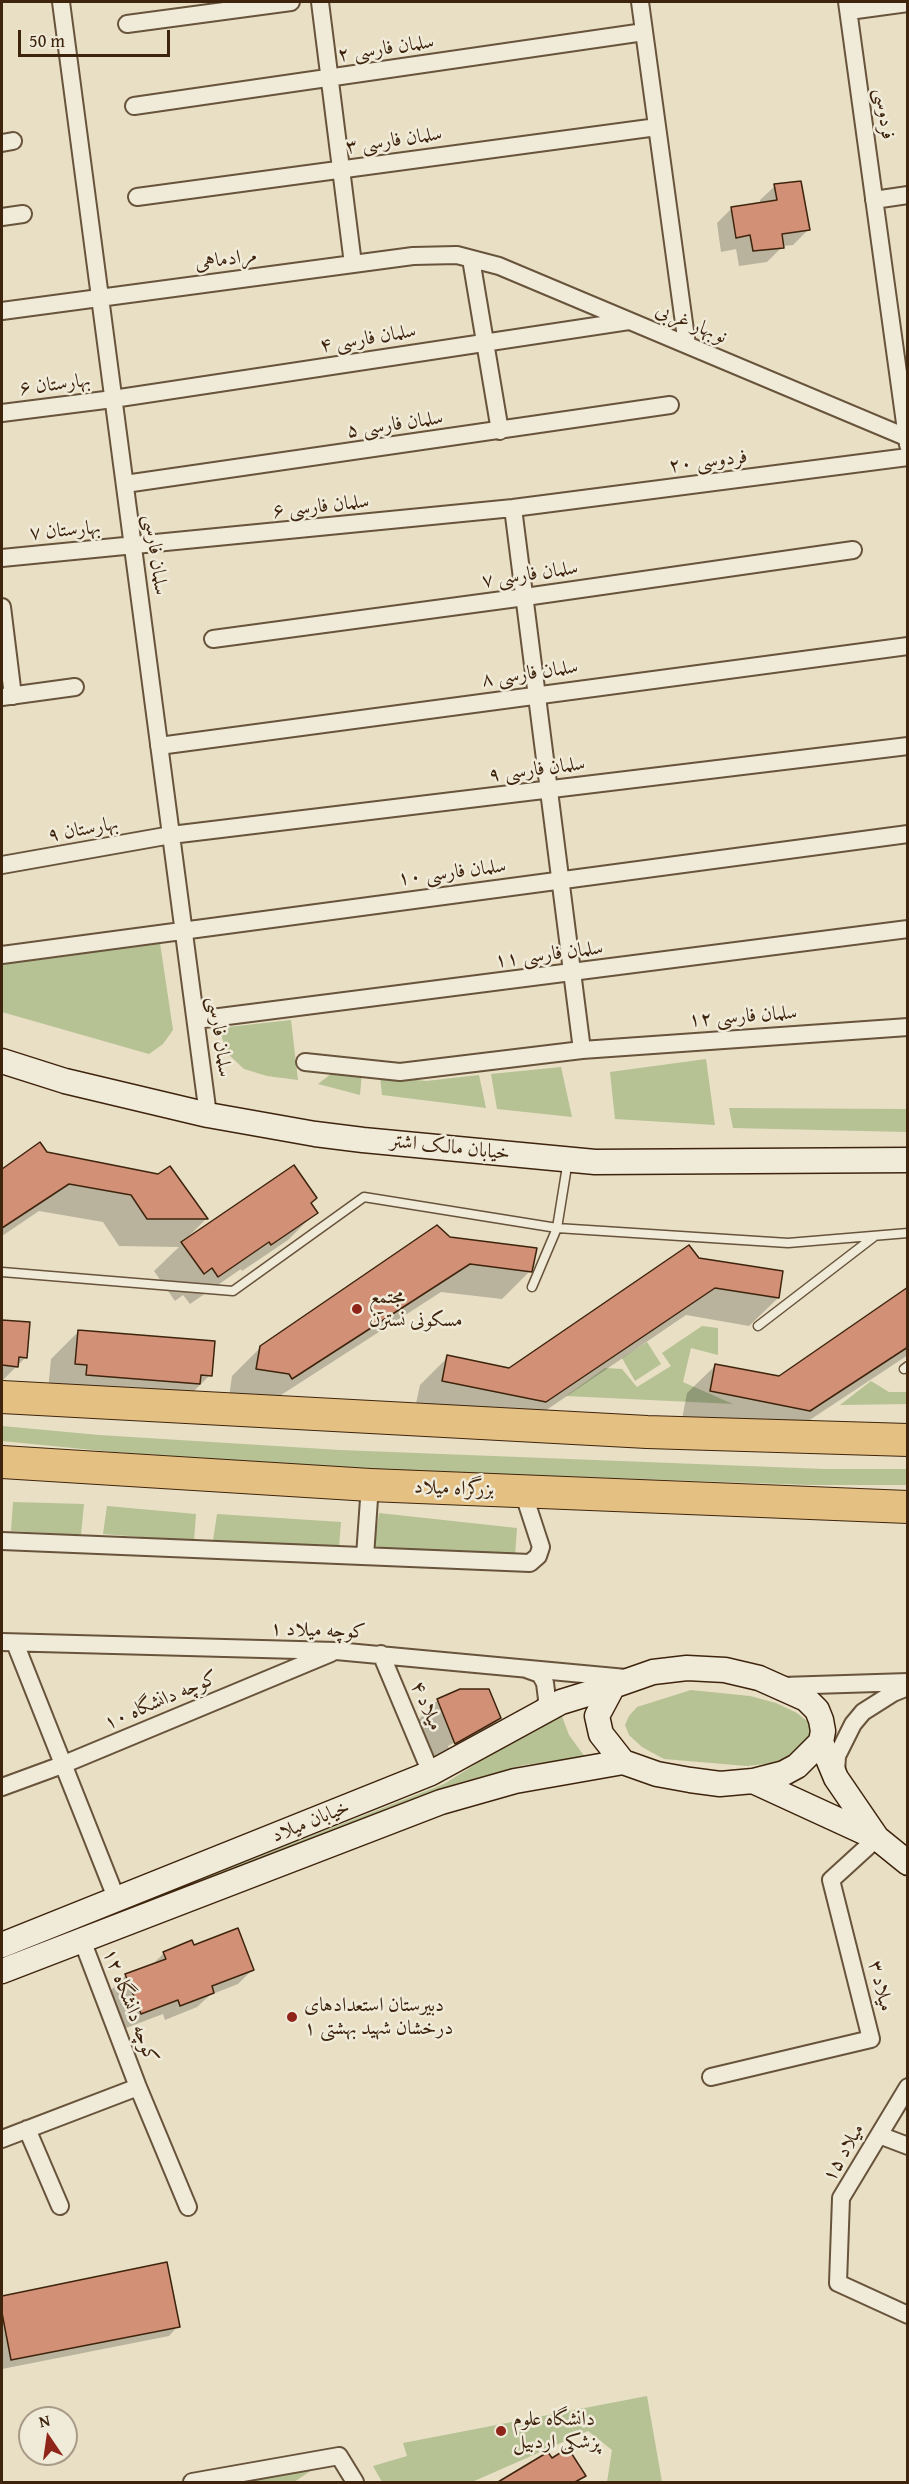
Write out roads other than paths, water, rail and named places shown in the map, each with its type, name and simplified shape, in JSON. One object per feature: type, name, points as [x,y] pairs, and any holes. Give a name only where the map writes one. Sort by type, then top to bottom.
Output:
[{"type":"highway","points":[[2,1397],[646,1432],[908,1440]]},
{"type":"highway","name":"بزرگراه میلاد","points":[[2,1462],[370,1485],[908,1507]]},
{"type":"street","name":"سلمان فارسی","points":[[61,2],[208,1115]]},
{"type":"street","points":[[127,24],[291,2]]},
{"type":"street","points":[[320,2],[353,264]]},
{"type":"street","points":[[640,2],[687,345]]},
{"type":"street","points":[[848,6],[908,3]]},
{"type":"street","name":"فردوسی","points":[[848,6],[874,200],[904,394],[907,440]]},
{"type":"street","name":"سلمان فارسی ۲","points":[[134,106],[644,32]]},
{"type":"street","name":"سلمان فارسی ۳","points":[[137,197],[657,127]]},
{"type":"street","points":[[874,200],[908,195]]},
{"type":"street","points":[[2,217],[23,214]]},
{"type":"street","name":"مرادماهی","points":[[2,311],[413,256],[464,257]]},
{"type":"street","points":[[464,257],[486,342],[500,431]]},
{"type":"street","name":"نوبهار غربی","points":[[464,257],[499,266],[907,440]]},
{"type":"street","name":"سلمان فارسی ۴","points":[[113,399],[630,321]]},
{"type":"street","name":"بهارستان ۶","points":[[2,412],[113,399]]},
{"type":"street","name":"سلمان فارسی ۵","points":[[125,484],[670,405]]},
{"type":"street","name":"فردوسی ۲۰","points":[[513,508],[908,457]]},
{"type":"street","points":[[513,508],[582,1050]]},
{"type":"street","name":"سلمان فارسی ۶","points":[[133,547],[513,508]]},
{"type":"street","name":"بهارستان ۷","points":[[2,558],[133,547]]},
{"type":"street","name":"سلمان فارسی ۷","points":[[213,639],[853,550]]},
{"type":"street","points":[[2,608],[7,697],[75,687]]},
{"type":"street","name":"سلمان فارسی ۸","points":[[159,746],[908,646]]},
{"type":"street","name":"سلمان فارسی ۹","points":[[171,835],[908,746]]},
{"type":"street","name":"سلمان فارسی ۱۰","points":[[2,955],[908,834]]},
{"type":"street","name":"بهارستان ۹","points":[[2,866],[171,835]]},
{"type":"street","name":"سلمان فارسی ۱۱","points":[[196,1020],[908,930]]},
{"type":"street","name":"سلمان فارسی ۱۲","points":[[305,1062],[400,1072],[582,1050],[908,1027]]},
{"type":"street","name":"خیابان مالک اشتر","points":[[2,1061],[65,1081],[208,1115],[315,1134],[595,1162],[908,1160]]},
{"type":"street","points":[[365,1556],[370,1485]]},
{"type":"street","points":[[2,1541],[530,1563],[538,1556],[541,1547],[523,1492]]},
{"type":"street","points":[[8,1642],[63,1765],[117,1900]]},
{"type":"street","name":"کوچه میلاد ۱","points":[[8,1642],[336,1651],[522,1667],[623,1682]]},
{"type":"street","name":"کوچه دانشگاه ۱۰","points":[[2,1787],[63,1765],[336,1651]]},
{"type":"street","name":"میلاد ۴","points":[[381,1654],[431,1773]]},
{"type":"street","points":[[522,1667],[540,1674],[545,1683],[547,1699],[545,1711]]},
{"type":"street","name":"خیابان میلاد","points":[[2,1946],[431,1773],[561,1702],[653,1672],[687,1668],[715,1669],[759,1678],[806,1699],[817,1710],[823,1731],[821,1742],[836,1778],[877,1838]]},
{"type":"street","points":[[623,1682],[597,1716],[601,1734],[623,1762],[657,1774],[720,1784],[753,1781],[784,1773],[797,1766],[821,1742]]},
{"type":"street","points":[[781,1686],[908,1682]]},
{"type":"street","points":[[836,1778],[837,1756],[853,1724],[863,1713],[893,1693],[908,1687]]},
{"type":"street","name":"خیابان میلاد","points":[[2,1971],[441,1802],[515,1781],[623,1762]]},
{"type":"street","points":[[753,1781],[877,1838],[908,1863]]},
{"type":"street","name":"میلاد ۳","points":[[711,2077],[871,2039],[831,1880],[877,1838]]},
{"type":"street","name":"کوچه دانشگاه ۱۲","points":[[82,1940],[138,2087],[188,2207]]},
{"type":"street","name":"میلاد ۱۵","points":[[908,2086],[841,2199],[838,2283],[908,2315]]},
{"type":"street","name":"کوچه دانشگاه ۱۲","points":[[2,2139],[138,2087]]},
{"type":"street","points":[[27,2129],[60,2206]]},
{"type":"street","points":[[879,2135],[908,2146]]},
{"type":"street","points":[[192,2482],[339,2456],[355,2482]]},
{"type":"lane","points":[[532,1287],[557,1228],[568,1160]]},
{"type":"lane","points":[[2,1272],[233,1292],[364,1197],[557,1228],[788,1243],[908,1233]]},
{"type":"lane","points":[[758,1326],[875,1236]]},
{"type":"place","name":"مجتمع مسکونی نسترن","points":[[357,1309]]},
{"type":"place","name":"دبیرستان استعدادهای درخشان شهید بهشتی ۱","points":[[292,2017]]},
{"type":"place","name":"دانشگاه علوم پزشکی اردبیل","points":[[501,2431]]}]
